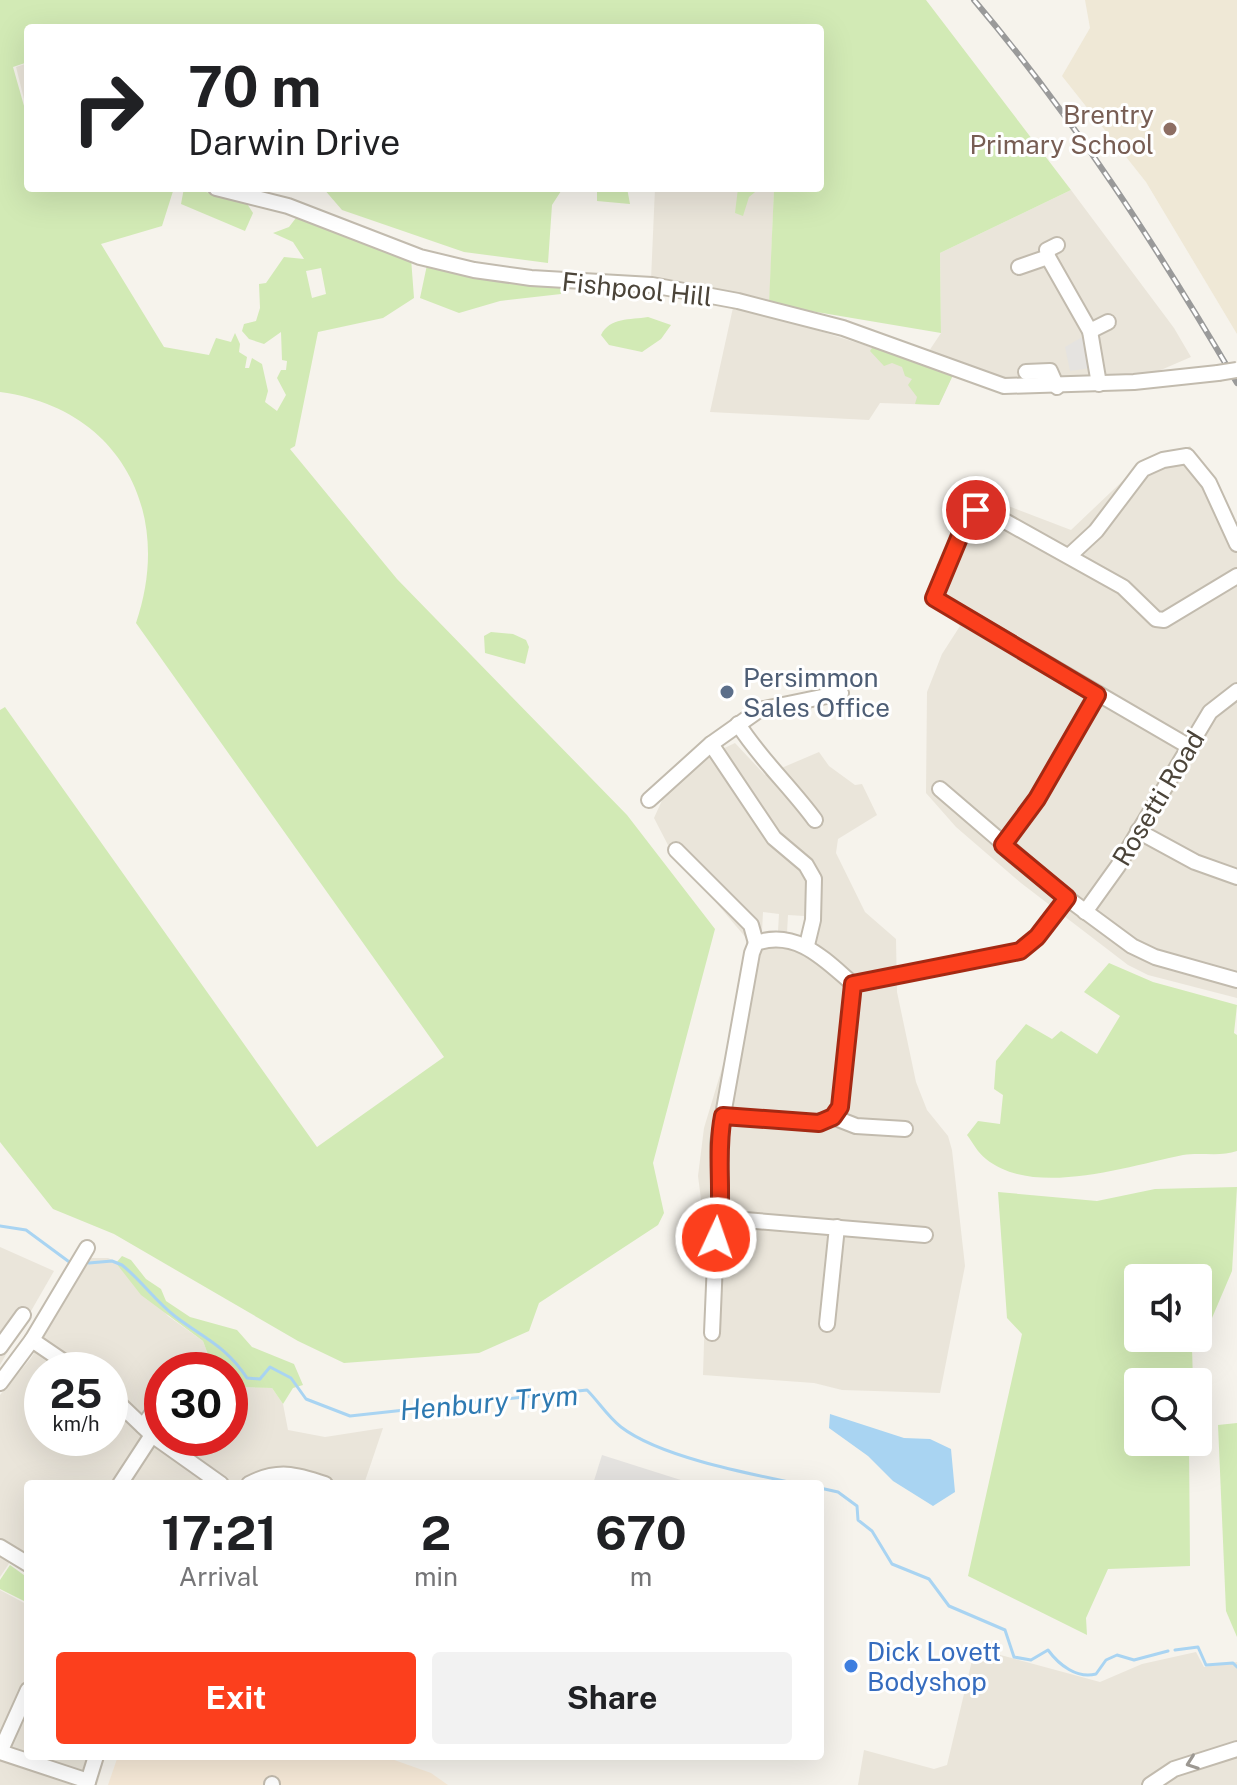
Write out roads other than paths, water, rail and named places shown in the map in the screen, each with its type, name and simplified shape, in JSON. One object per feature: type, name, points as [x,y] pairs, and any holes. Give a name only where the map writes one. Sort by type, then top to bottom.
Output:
[{"type":"street","name":"Fishpool Hill","points":[[232,192],[288,206],[420,257],[474,270],[531,278],[652,285],[699,292],[843,328],[995,384],[1022,388],[1057,387],[1237,370]]},
{"type":"street","points":[[1019,267],[1052,251],[1090,331],[1099,384]]},
{"type":"street","points":[[1090,331],[1108,322]]},
{"type":"street","points":[[1026,372],[1050,371],[1057,387]]},
{"type":"street","points":[[1069,556],[1096,531],[1143,469],[1163,460],[1187,456],[1209,483],[1237,544]]},
{"type":"street","points":[[1188,746],[934,598],[969,514],[985,510],[1123,587],[1156,619],[1164,620],[1237,576]]},
{"type":"street","name":"Rosetti Road","points":[[1085,912],[1210,712],[1237,691]]},
{"type":"street","points":[[649,800],[711,744],[759,710],[841,693]]},
{"type":"street","points":[[1003,845],[1037,799],[1097,695]]},
{"type":"street","points":[[738,724],[763,761],[786,780],[815,820]]},
{"type":"street","points":[[711,744],[774,838],[806,865],[814,879],[813,920],[807,945]]},
{"type":"street","points":[[940,789],[1067,898],[1141,951],[1237,980]]},
{"type":"street","points":[[1138,831],[1195,862],[1237,876]]},
{"type":"street","points":[[676,850],[751,925],[756,943],[718,1143],[720,1218],[716,1238],[712,1333]]},
{"type":"street","points":[[853,984],[1020,951],[1037,937],[1067,898]]},
{"type":"street","points":[[756,943],[768,939],[807,945],[853,984]]},
{"type":"street","points":[[723,1116],[819,1123],[833,1117],[840,1107],[853,984]]},
{"type":"street","points":[[833,1117],[856,1126],[905,1129]]},
{"type":"street","points":[[720,1218],[925,1235]]},
{"type":"street","points":[[827,1324],[837,1227]]},
{"type":"street","points":[[0,1383],[32,1340],[87,1248]]},
{"type":"street","points":[[0,1346],[23,1315]]},
{"type":"street","points":[[32,1340],[50,1352]]},
{"type":"street","points":[[128,1412],[144,1426]]},
{"type":"street","points":[[122,1480],[144,1438]]},
{"type":"street","points":[[183,1456],[216,1480]]},
{"type":"street","points":[[260,1480],[281,1472],[310,1480]]},
{"type":"street","points":[[0,1547],[24,1562]]},
{"type":"street","points":[[24,1699],[0,1752],[88,1783],[95,1760]]},
{"type":"street","points":[[1150,1785],[1174,1769],[1237,1749]]},
{"type":"water","points":[[830,1414],[904,1438],[930,1439],[951,1449],[955,1492],[933,1506],[893,1481],[868,1456],[829,1428]]},
{"type":"waterway","points":[[0,1226],[26,1230],[72,1264]]},
{"type":"waterway","name":"Henbury Trym","points":[[89,1263],[112,1261],[122,1265],[169,1311],[223,1350],[247,1378],[260,1379],[270,1367],[291,1378],[306,1399],[350,1416],[587,1390],[612,1419],[638,1438],[682,1456],[780,1480]]},
{"type":"waterway","name":"Henbury Trym","points":[[824,1489],[838,1492],[857,1506],[858,1520],[872,1531],[892,1564],[929,1579],[949,1606],[1005,1630],[1014,1657],[1031,1660],[1048,1650],[1069,1670],[1089,1675],[1096,1674],[1106,1660],[1117,1655],[1134,1660],[1168,1651]]},
{"type":"waterway","name":"Henbury Trym","points":[[1175,1650],[1198,1647],[1206,1665],[1233,1663],[1237,1667]]},
{"type":"railway","points":[[974,0],[1046,91],[1114,186],[1237,383]]},
{"type":"place","name":"Brentry Primary School","points":[[1170,129]]},
{"type":"place","name":"Persimmon Sales Office","points":[[727,692]]},
{"type":"place","name":"Dick Lovett Bodyshop","points":[[851,1666]]}]
